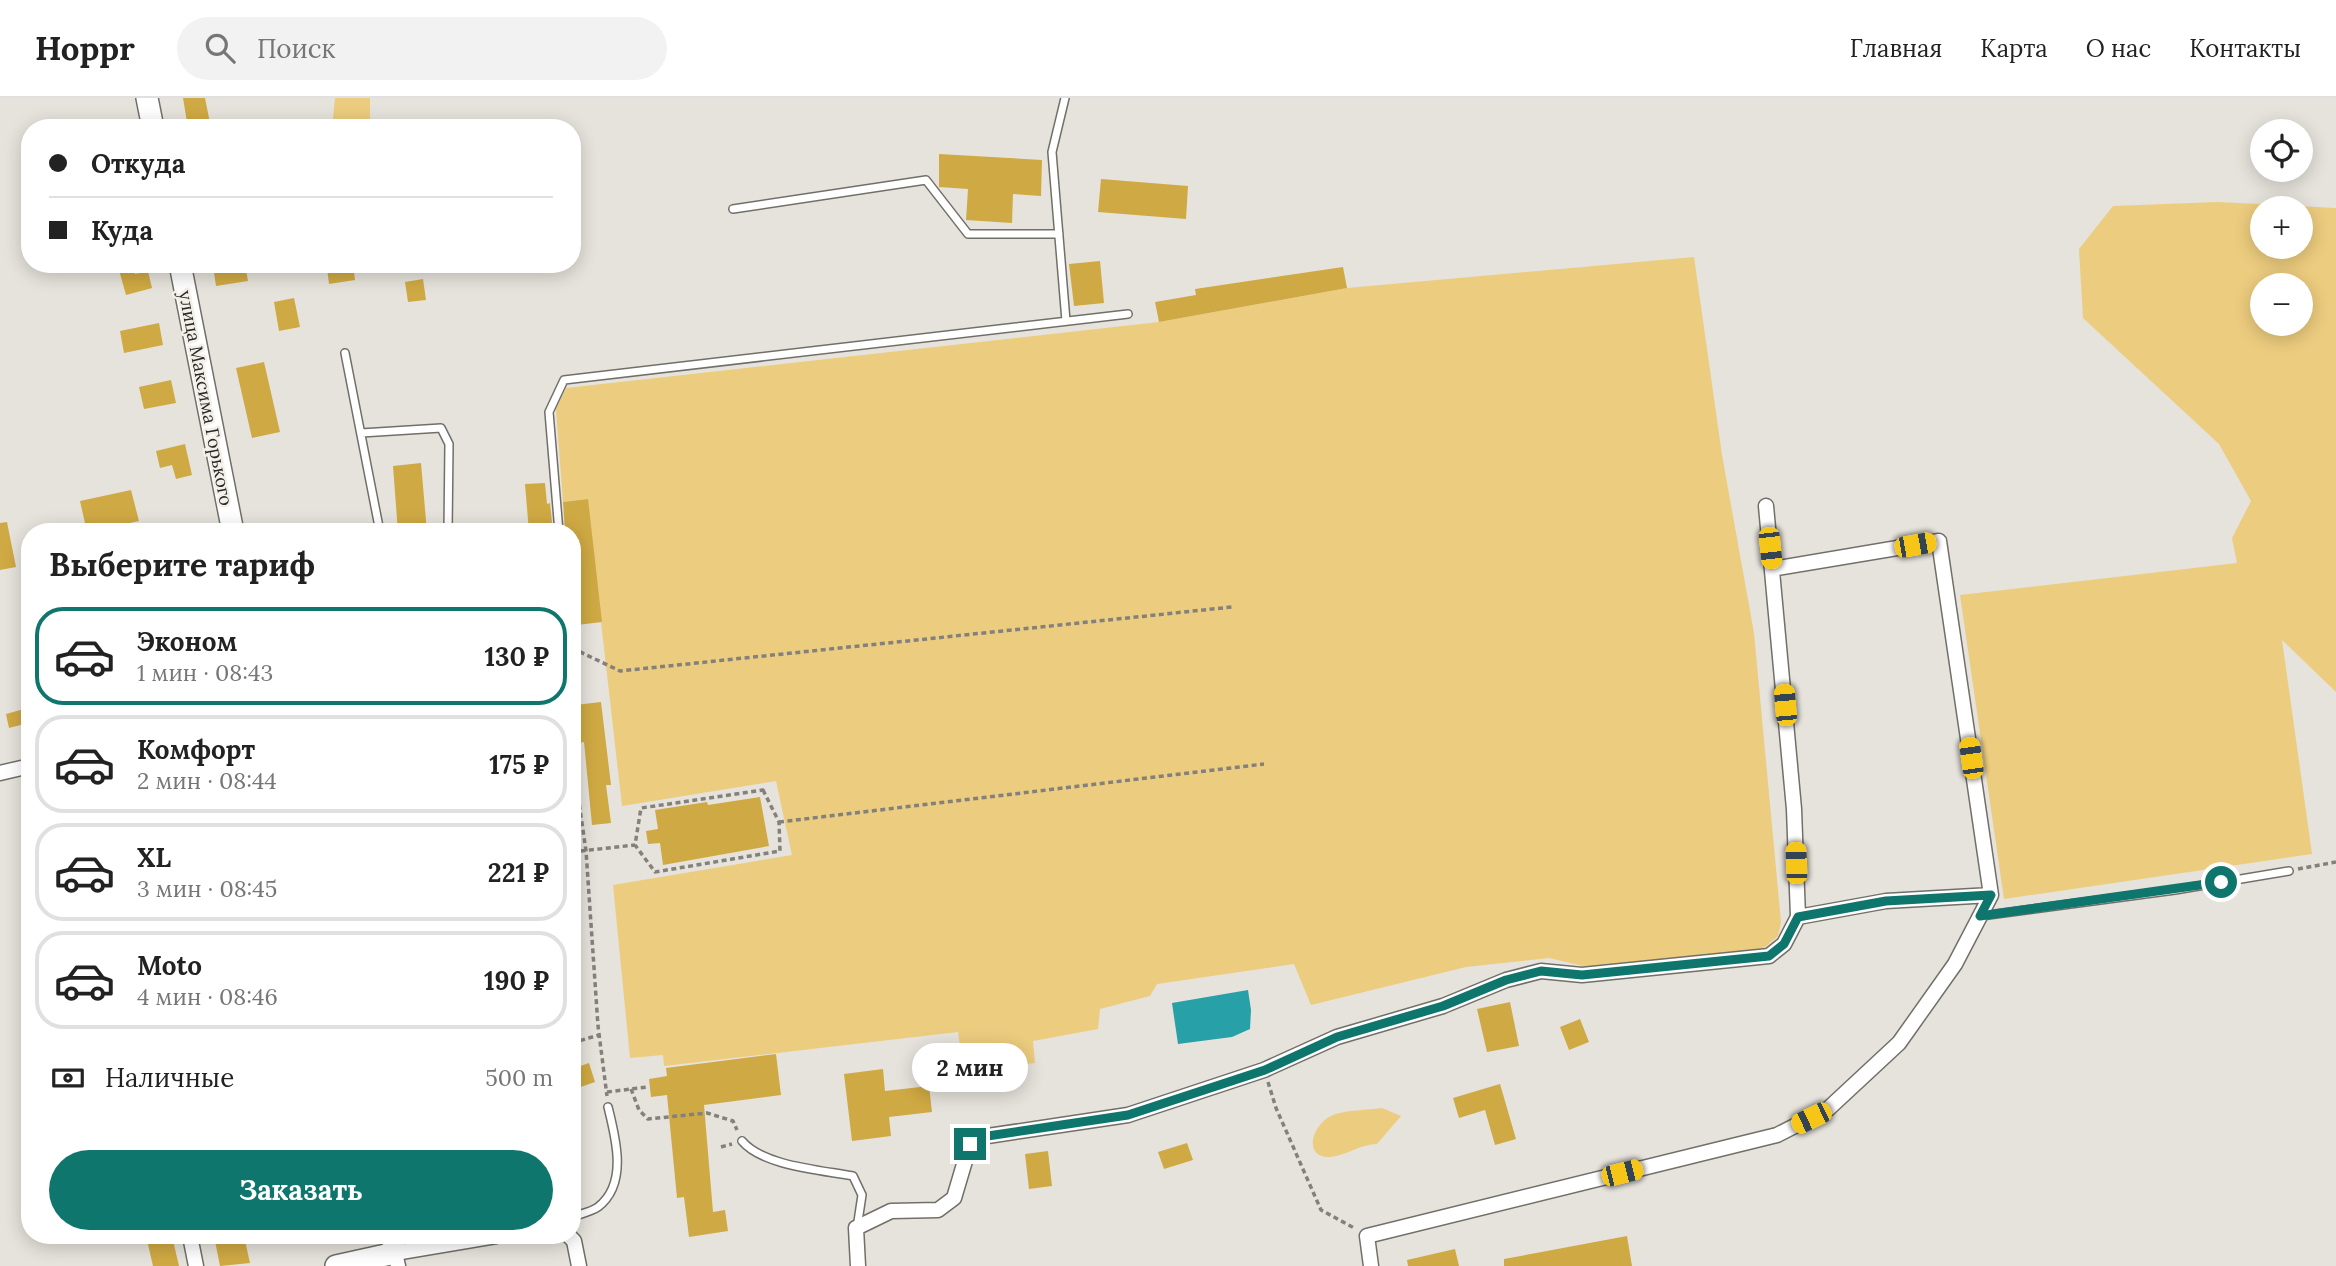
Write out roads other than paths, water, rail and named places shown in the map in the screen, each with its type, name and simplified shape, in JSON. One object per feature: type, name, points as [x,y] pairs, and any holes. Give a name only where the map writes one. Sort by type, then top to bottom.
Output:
[{"type":"street","points":[[146,98],[150,119]]},
{"type":"street","name":"улица Максима Горького","points":[[182,273],[231,523]]},
{"type":"street","points":[[858,1266],[856,1228],[891,1211],[938,1210],[954,1198],[970,1144],[981,1137],[1128,1115],[1265,1070],[1337,1037],[1443,1006],[1506,980],[1541,971],[1582,975],[1769,956],[1784,944],[1798,917],[1794,809],[1766,506]]},
{"type":"street","points":[[1371,1266],[1367,1236],[1777,1135],[1828,1110],[1899,1043],[1955,964],[1991,895],[1939,541],[1772,569]]},
{"type":"street","points":[[0,773],[21,768]]},
{"type":"street","points":[[1798,917],[1886,901],[1991,895]]},
{"type":"street","points":[[192,1244],[196,1266]]},
{"type":"street","points":[[336,1266],[395,1252],[446,1244]]},
{"type":"street","points":[[574,1244],[579,1266]]},
{"type":"lane","points":[[1065,98],[1052,152],[1066,321]]},
{"type":"lane","points":[[733,209],[926,180],[968,234],[1059,233]]},
{"type":"lane","points":[[558,523],[549,412],[565,380],[1128,314]]},
{"type":"lane","points":[[345,352],[378,523]]},
{"type":"lane","points":[[361,433],[441,428],[449,444],[448,523]]},
{"type":"lane","points":[[1980,916],[2175,890],[2289,871]]},
{"type":"lane","points":[[581,1214],[597,1209],[611,1194],[616,1177],[617,1142],[608,1107]]},
{"type":"lane","points":[[742,1141],[750,1151],[782,1162],[853,1177],[862,1195],[856,1228]]},
{"type":"water","points":[[1248,990],[1250,1029],[1232,1037],[1178,1044],[1172,1003]]}]
